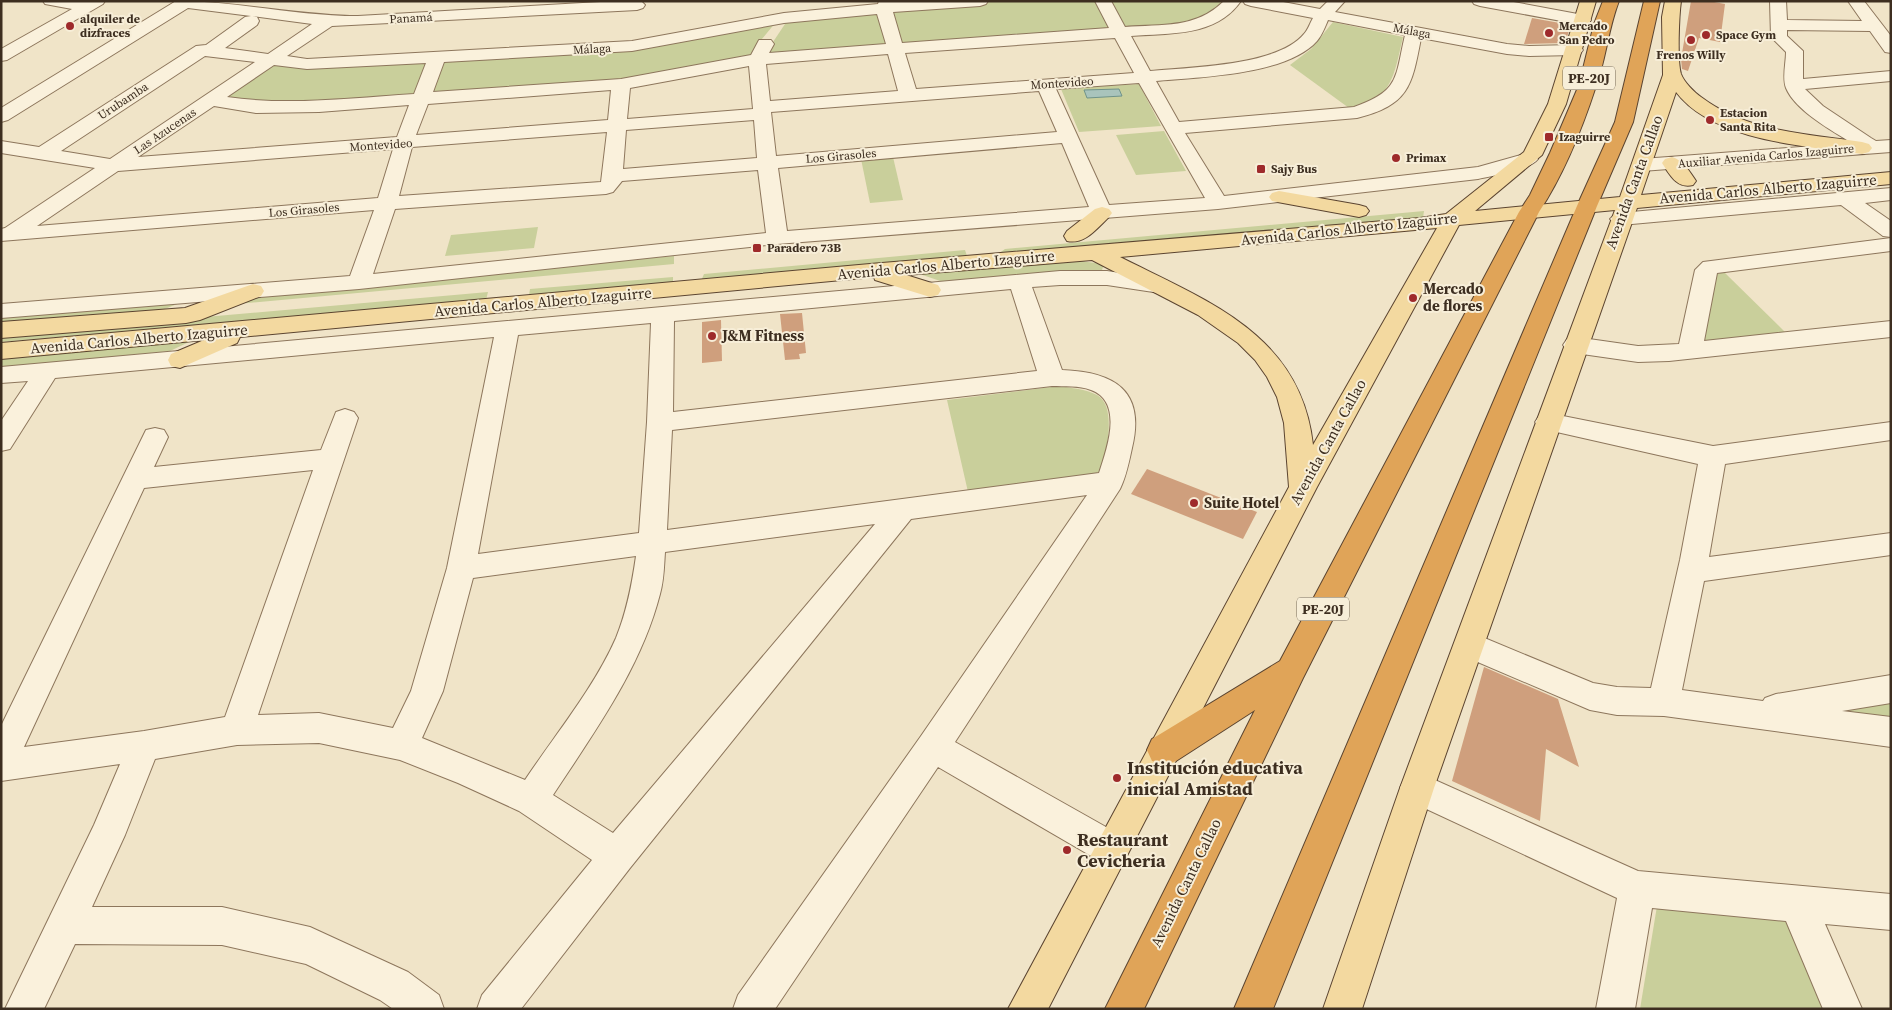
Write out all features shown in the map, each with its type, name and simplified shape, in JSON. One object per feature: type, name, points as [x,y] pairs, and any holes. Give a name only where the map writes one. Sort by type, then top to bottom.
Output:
[{"type":"highway","name":"Avenida Canta Callao","points":[[1124,1009],[1291,670],[1535,203],[1588,85],[1602,24],[1611,1]]},
{"type":"highway","name":"Avenida Canta Callao","points":[[1253,1009],[1624,122],[1652,1]]},
{"type":"highway","points":[[1164,750],[1291,670]]},
{"type":"main road","name":"Avenida Canta Callao","points":[[1027,1009],[1110,848],[1303,488],[1452,219],[1472,201],[1528,159],[1557,104],[1588,1]]},
{"type":"main road","name":"Avenida Canta Callao","points":[[1342,1009],[1417,788],[1470,645],[1627,202],[1642,165],[1672,75],[1670,17],[1673,1]]},
{"type":"main road","points":[[1672,75],[1679,89],[1694,101],[1733,123],[1787,138],[1867,148]]},
{"type":"main road","name":"Avenida Carlos Alberto Izaguirre","points":[[1627,202],[1686,181],[1891,162]]},
{"type":"main road","points":[[1672,163],[1686,181]]},
{"type":"main road","name":"Avenida Carlos Alberto Izaguirre","points":[[1,330],[186,316],[508,286],[995,253],[1095,253],[1420,224],[1535,203],[1591,198],[1627,202],[1891,178]]},
{"type":"main road","points":[[1719,194],[1789,203]]},
{"type":"main road","points":[[1278,196],[1359,211]]},
{"type":"main road","name":"Avenida Carlos Alberto Izaguirre","points":[[1,351],[249,329],[502,318],[870,271],[995,253],[1075,236],[1472,201],[1535,203]]},
{"type":"main road","points":[[1075,236],[1102,213]]},
{"type":"main road","points":[[1095,253],[1227,320],[1249,337],[1267,356],[1286,387],[1297,423],[1303,488]]},
{"type":"main road","points":[[870,271],[930,290]]},
{"type":"main road","points":[[502,318],[513,297],[512,290],[508,286]]},
{"type":"main road","points":[[186,316],[253,291]]},
{"type":"main road","points":[[180,360],[249,329]]},
{"type":"street","points":[[51,1],[92,4]]},
{"type":"street","points":[[777,238],[757,60],[773,32],[798,1]]},
{"type":"street","name":"Málaga","points":[[205,50],[308,64],[437,57],[634,32],[784,18],[885,5],[980,1]]},
{"type":"street","points":[[1103,1],[1173,128],[1218,203]]},
{"type":"street","points":[[211,100],[256,107],[319,106],[621,84],[757,60],[895,48],[1120,33],[1202,24],[1217,18],[1233,1]]},
{"type":"street","name":"Málaga","points":[[1251,1],[1507,49],[1529,51],[1574,50]]},
{"type":"street","name":"Montevideo","points":[[1,147],[113,165],[618,126],[908,95],[1232,69],[1274,59],[1297,49],[1311,37],[1323,15],[1337,1]]},
{"type":"street","points":[[1480,1],[1583,20]]},
{"type":"street","points":[[1778,1],[1779,37],[1794,51],[1794,85],[1798,94],[1867,148]]},
{"type":"street","points":[[1856,1],[1891,48]]},
{"type":"street","points":[[5,110],[187,2]]},
{"type":"street","name":"Panamá","points":[[187,2],[328,21],[358,21],[637,3]]},
{"type":"street","points":[[634,32],[637,3]]},
{"type":"street","points":[[1,56],[92,4]]},
{"type":"street","points":[[885,5],[908,95]]},
{"type":"street","name":"Urubamba","points":[[44,153],[251,21]]},
{"type":"street","name":"Las Azucenas","points":[[4,237],[328,21]]},
{"type":"street","points":[[1779,25],[1875,26]]},
{"type":"street","points":[[1173,128],[1358,112],[1383,102],[1396,92],[1402,78],[1414,32]]},
{"type":"street","points":[[359,282],[387,203],[404,143],[437,57]]},
{"type":"street","points":[[1794,85],[1891,76]]},
{"type":"street","points":[[610,182],[618,126],[621,84]]},
{"type":"street","points":[[1045,84],[1102,213]]},
{"type":"street","name":"Los Girasoles","points":[[4,237],[610,182],[767,162],[1069,137]]},
{"type":"street","name":"Auxiliar Avenida Carlos Izaguirre","points":[[1642,165],[1891,146]]},
{"type":"street","points":[[1,311],[359,282],[777,238],[1218,203],[1478,173],[1528,159]]},
{"type":"street","points":[[1627,202],[1789,203],[1891,194]]},
{"type":"street","points":[[1844,198],[1891,231]]},
{"type":"street","points":[[1690,351],[1706,270],[1711,266],[1891,244]]},
{"type":"street","name":"Avenida Carlos Alberto Izaguirre","points":[[1,375],[180,360],[502,318],[663,314],[1060,278],[1107,278],[1160,286]]},
{"type":"street","points":[[1020,282],[1052,378]]},
{"type":"street","points":[[531,800],[605,688],[630,640],[646,592],[652,544],[660,422],[663,314]]},
{"type":"street","points":[[402,745],[427,691],[462,568],[502,318]]},
{"type":"street","points":[[1576,345],[1638,354],[1690,351],[1891,329]]},
{"type":"street","points":[[1,442],[47,371]]},
{"type":"street","points":[[660,422],[1052,378],[1086,380],[1103,385],[1114,394],[1122,409],[1121,439],[1110,482],[933,746],[752,1009]]},
{"type":"street","points":[[237,730],[345,418]]},
{"type":"street","points":[[1548,422],[1713,456],[1891,431]]},
{"type":"street","points":[[1,762],[155,437]]},
{"type":"street","points":[[1664,702],[1694,560],[1713,456]]},
{"type":"street","points":[[136,479],[330,459]]},
{"type":"street","points":[[462,568],[1110,482]]},
{"type":"street","points":[[496,1009],[617,856],[902,511]]},
{"type":"street","points":[[1691,571],[1891,544]]},
{"type":"street","points":[[1470,645],[1590,696],[1617,701],[1664,702],[1891,732]]},
{"type":"street","points":[[1748,713],[1891,689]]},
{"type":"street","points":[[1,766],[144,746],[237,730],[319,728],[402,745],[470,772],[531,800],[617,856]]},
{"type":"street","points":[[24,1009],[108,835],[144,746]]},
{"type":"street","points":[[933,746],[1110,848]]},
{"type":"street","points":[[1417,788],[1638,889],[1891,912]]},
{"type":"street","points":[[1615,1009],[1638,889]]},
{"type":"street","points":[[1797,903],[1843,1009]]},
{"type":"street","points":[[65,925],[222,926],[310,946],[394,986],[425,1009]]},
{"type":"green space","points":[[1005,1],[1095,1],[1112,31],[900,45],[889,9]]},
{"type":"green space","points":[[1108,1],[1226,1],[1200,23],[1125,30]]},
{"type":"green space","points":[[877,11],[887,46],[765,54],[787,21]]},
{"type":"green space","points":[[776,22],[753,50],[752,58],[632,80],[428,94],[440,61],[623,50]]},
{"type":"green space","points":[[1333,22],[1403,37],[1394,74],[1383,92],[1375,99],[1349,108],[1290,65],[1311,49]]},
{"type":"green space","points":[[427,61],[414,95],[325,102],[263,103],[222,97],[270,64],[310,69]]},
{"type":"green space","points":[[1139,84],[1161,126],[1079,132],[1061,89]]},
{"type":"green space","points":[[1164,131],[1186,171],[1136,175],[1116,135]]},
{"type":"green space","points":[[893,157],[903,200],[870,203],[861,159]]},
{"type":"green space","points":[[1424,211],[1423,218],[998,254],[1005,249]]},
{"type":"green space","points":[[538,227],[534,248],[445,256],[451,235]]},
{"type":"green space","points":[[965,250],[967,256],[701,281],[704,274]]},
{"type":"green space","points":[[674,256],[674,264],[215,306],[237,296]]},
{"type":"green space","points":[[1056,258],[1104,264],[1101,273],[1051,272],[943,282],[914,272]]},
{"type":"green space","points":[[1724,272],[1785,332],[1704,343],[1714,275]]},
{"type":"green space","points":[[673,277],[673,283],[529,295],[530,289]]},
{"type":"green space","points":[[488,292],[486,300],[1,342],[1,335]]},
{"type":"green space","points":[[182,302],[160,311],[1,325],[1,316]]},
{"type":"green space","points":[[189,342],[170,351],[1,368],[1,358]]},
{"type":"green space","points":[[1059,386],[1088,391],[1097,395],[1103,401],[1109,419],[1109,431],[1103,472],[968,492],[947,400]]},
{"type":"green space","points":[[1891,700],[1891,721],[1812,712]]},
{"type":"green space","points":[[1657,906],[1785,919],[1824,1009],[1640,1009]]},
{"type":"water","points":[[1119,89],[1122,96],[1087,98],[1084,90]]},
{"type":"building","points":[[1691,1],[1709,1],[1725,4],[1720,42],[1699,38],[1688,71],[1682,69],[1681,59]]},
{"type":"building","name":"Mercado San Pedro","points":[[1532,18],[1571,25],[1565,43],[1524,44]]},
{"type":"building","points":[[802,313],[806,353],[799,354],[800,359],[785,360],[780,314]]},
{"type":"building","name":"J&M Fitness","points":[[721,320],[722,361],[702,363],[702,322]]},
{"type":"building","name":"Suite Hotel","points":[[1147,469],[1257,512],[1243,539],[1131,494]]},
{"type":"building","points":[[1484,667],[1558,699],[1579,767],[1546,749],[1540,821],[1452,781]]},
{"type":"place","name":"alquiler de dizfraces","points":[[70,26]]},
{"type":"place","name":"Mercado San Pedro","points":[[1549,33]]},
{"type":"place","name":"Space Gym","points":[[1706,35]]},
{"type":"place","name":"Frenos Willy","points":[[1691,40]]},
{"type":"place","name":"Estacion Santa Rita","points":[[1710,120]]},
{"type":"place","name":"Izaguirre","points":[[1549,137]]},
{"type":"place","name":"Primax","points":[[1396,158]]},
{"type":"place","name":"Sajy Bus","points":[[1261,169]]},
{"type":"place","name":"Paradero 73B","points":[[757,248]]},
{"type":"place","name":"Mercado de flores","points":[[1413,298]]},
{"type":"place","name":"J&M Fitness","points":[[712,336]]},
{"type":"place","name":"Suite Hotel","points":[[1194,503]]},
{"type":"place","name":"Institución educativa inicial Amistad","points":[[1117,778]]},
{"type":"place","name":"Restaurant Cevicheria","points":[[1067,850]]}]
